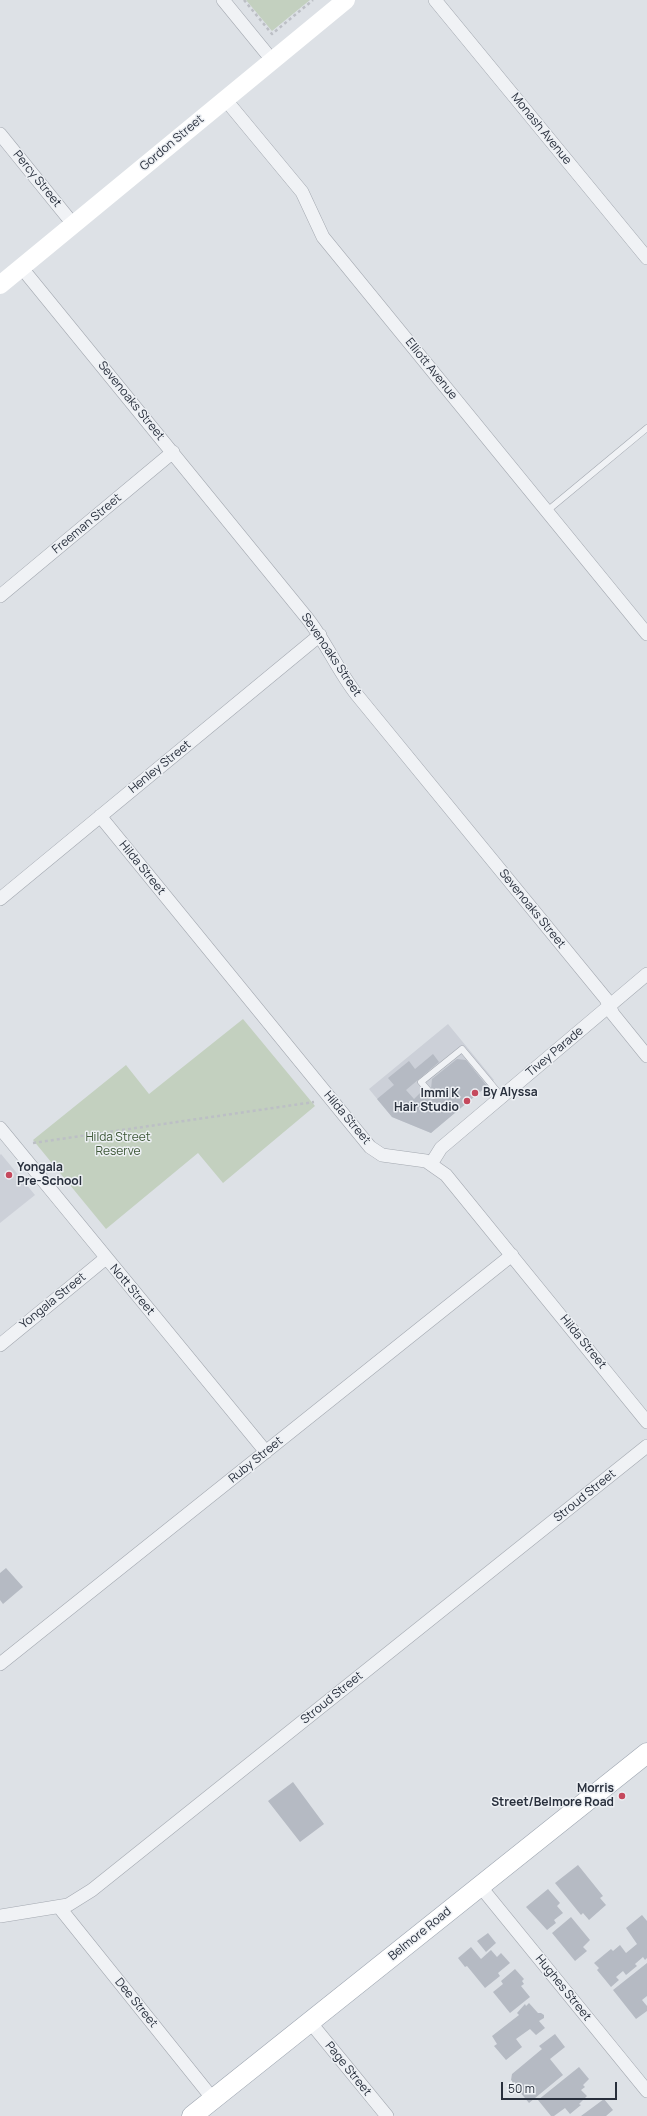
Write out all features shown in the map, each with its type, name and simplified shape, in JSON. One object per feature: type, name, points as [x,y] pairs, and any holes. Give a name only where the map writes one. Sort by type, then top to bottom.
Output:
[{"type":"main road","name":"Belmore Road","points":[[192,2116],[647,1753]]},
{"type":"street","points":[[223,0],[272,60]]},
{"type":"street","name":"Gordon Street","points":[[0,285],[345,0]]},
{"type":"street","name":"Monash Avenue","points":[[435,0],[647,258]]},
{"type":"street","name":"Elliott Avenue","points":[[225,99],[302,192],[323,237],[647,634]]},
{"type":"street","name":"Percy Street","points":[[0,134],[73,224]]},
{"type":"street","name":"Sevenoaks Street","points":[[21,268],[173,452],[320,635],[340,672],[357,695],[606,999],[613,1014],[647,1056]]},
{"type":"street","name":"Freeman Street","points":[[0,596],[173,452]]},
{"type":"street","name":"Henley Street","points":[[0,899],[320,635]]},
{"type":"street","name":"Hilda Street","points":[[100,816],[370,1147],[382,1155],[431,1164],[446,1175],[647,1422]]},
{"type":"street","name":"Tivey Parade","points":[[431,1164],[441,1148],[647,974]]},
{"type":"street","name":"Nott Street","points":[[0,1128],[266,1452]]},
{"type":"street","name":"Ruby Street","points":[[0,1664],[512,1255]]},
{"type":"street","name":"Yongala Street","points":[[0,1345],[106,1258]]},
{"type":"street","name":"Stroud Street","points":[[0,1916],[59,1907],[75,1902],[92,1890],[647,1446]]},
{"type":"street","name":"Hughes Street","points":[[480,1886],[647,2091]]},
{"type":"street","name":"Dee Street","points":[[59,1907],[213,2099]]},
{"type":"street","name":"Page Street","points":[[310,2022],[387,2116]]},
{"type":"lane","points":[[547,511],[647,428]]},
{"type":"lane","points":[[433,1096],[421,1082],[462,1049],[502,1097]]},
{"type":"path","points":[[244,0],[272,34],[313,0]]},
{"type":"path","points":[[33,1143],[314,1102]]},
{"type":"shaded area","points":[[448,1024],[494,1080],[431,1133],[392,1117],[369,1089]]},
{"type":"shaded area","name":"Yongala Pre-School","points":[[1,1154],[35,1195],[0,1223],[0,1155]]},
{"type":"green space","points":[[246,0],[310,0],[272,31]]},
{"type":"green space","name":"Hilda Street Reserve","points":[[243,1019],[315,1106],[223,1183],[198,1153],[106,1229],[33,1140],[126,1065],[149,1094]]},
{"type":"building","points":[[433,1054],[439,1062],[406,1090],[414,1099],[423,1090],[431,1100],[437,1095],[431,1089],[432,1079],[457,1059],[466,1060],[487,1086],[431,1133],[392,1117],[377,1099],[394,1085],[388,1078],[409,1061],[415,1069]]},
{"type":"building","points":[[6,1568],[23,1587],[3,1604],[0,1600],[0,1573]]},
{"type":"building","points":[[293,1782],[324,1824],[300,1842],[268,1801]]},
{"type":"building","points":[[578,1865],[603,1896],[600,1898],[606,1905],[589,1920],[583,1913],[581,1915],[555,1883]]},
{"type":"building","points":[[548,1889],[560,1903],[557,1906],[563,1913],[554,1920],[556,1923],[547,1930],[526,1907]]},
{"type":"building","points":[[642,1915],[647,1921],[647,1958],[645,1960],[643,1957],[635,1964],[637,1966],[626,1975],[623,1971],[616,1977],[619,1980],[611,1987],[597,1970],[599,1968],[594,1963],[611,1949],[613,1951],[620,1945],[626,1953],[637,1944],[626,1928]]},
{"type":"building","points":[[571,1917],[590,1940],[583,1947],[587,1951],[575,1961],[552,1933]]},
{"type":"building","points":[[488,1933],[496,1943],[486,1952],[477,1941]]},
{"type":"building","points":[[471,1947],[481,1959],[491,1950],[497,1957],[501,1953],[510,1963],[498,1973],[500,1976],[485,1988],[467,1966],[465,1967],[458,1958]]},
{"type":"building","points":[[647,1963],[647,1996],[642,2000],[647,2006],[647,2011],[636,2019],[613,1990]]},
{"type":"building","points":[[515,1969],[524,1979],[522,1981],[524,1984],[521,1986],[530,1997],[510,2013],[493,1992],[503,1984],[501,1981]]},
{"type":"building","points":[[529,2003],[538,2013],[544,2015],[544,2018],[539,2021],[545,2028],[536,2035],[530,2029],[516,2039],[522,2047],[506,2060],[494,2046],[497,2044],[492,2036],[519,2015],[517,2013],[525,2004],[526,2006]]},
{"type":"building","points":[[555,2034],[565,2047],[550,2059],[563,2075],[529,2103],[515,2086],[518,2084],[514,2084],[511,2080],[512,2074],[542,2049],[539,2046]]},
{"type":"building","points":[[579,2067],[589,2079],[583,2085],[585,2087],[581,2090],[587,2096],[579,2104],[581,2105],[570,2114],[565,2108],[554,2116],[551,2116],[538,2100]]},
{"type":"building","points":[[604,2099],[613,2110],[606,2116],[581,2116]]},
{"type":"place","name":"By Alyssa","points":[[475,1093]]},
{"type":"place","name":"Immi K Hair Studio","points":[[467,1101]]},
{"type":"place","name":"Yongala Pre-School","points":[[9,1175]]},
{"type":"place","name":"Morris Street/Belmore Road","points":[[622,1796]]}]
